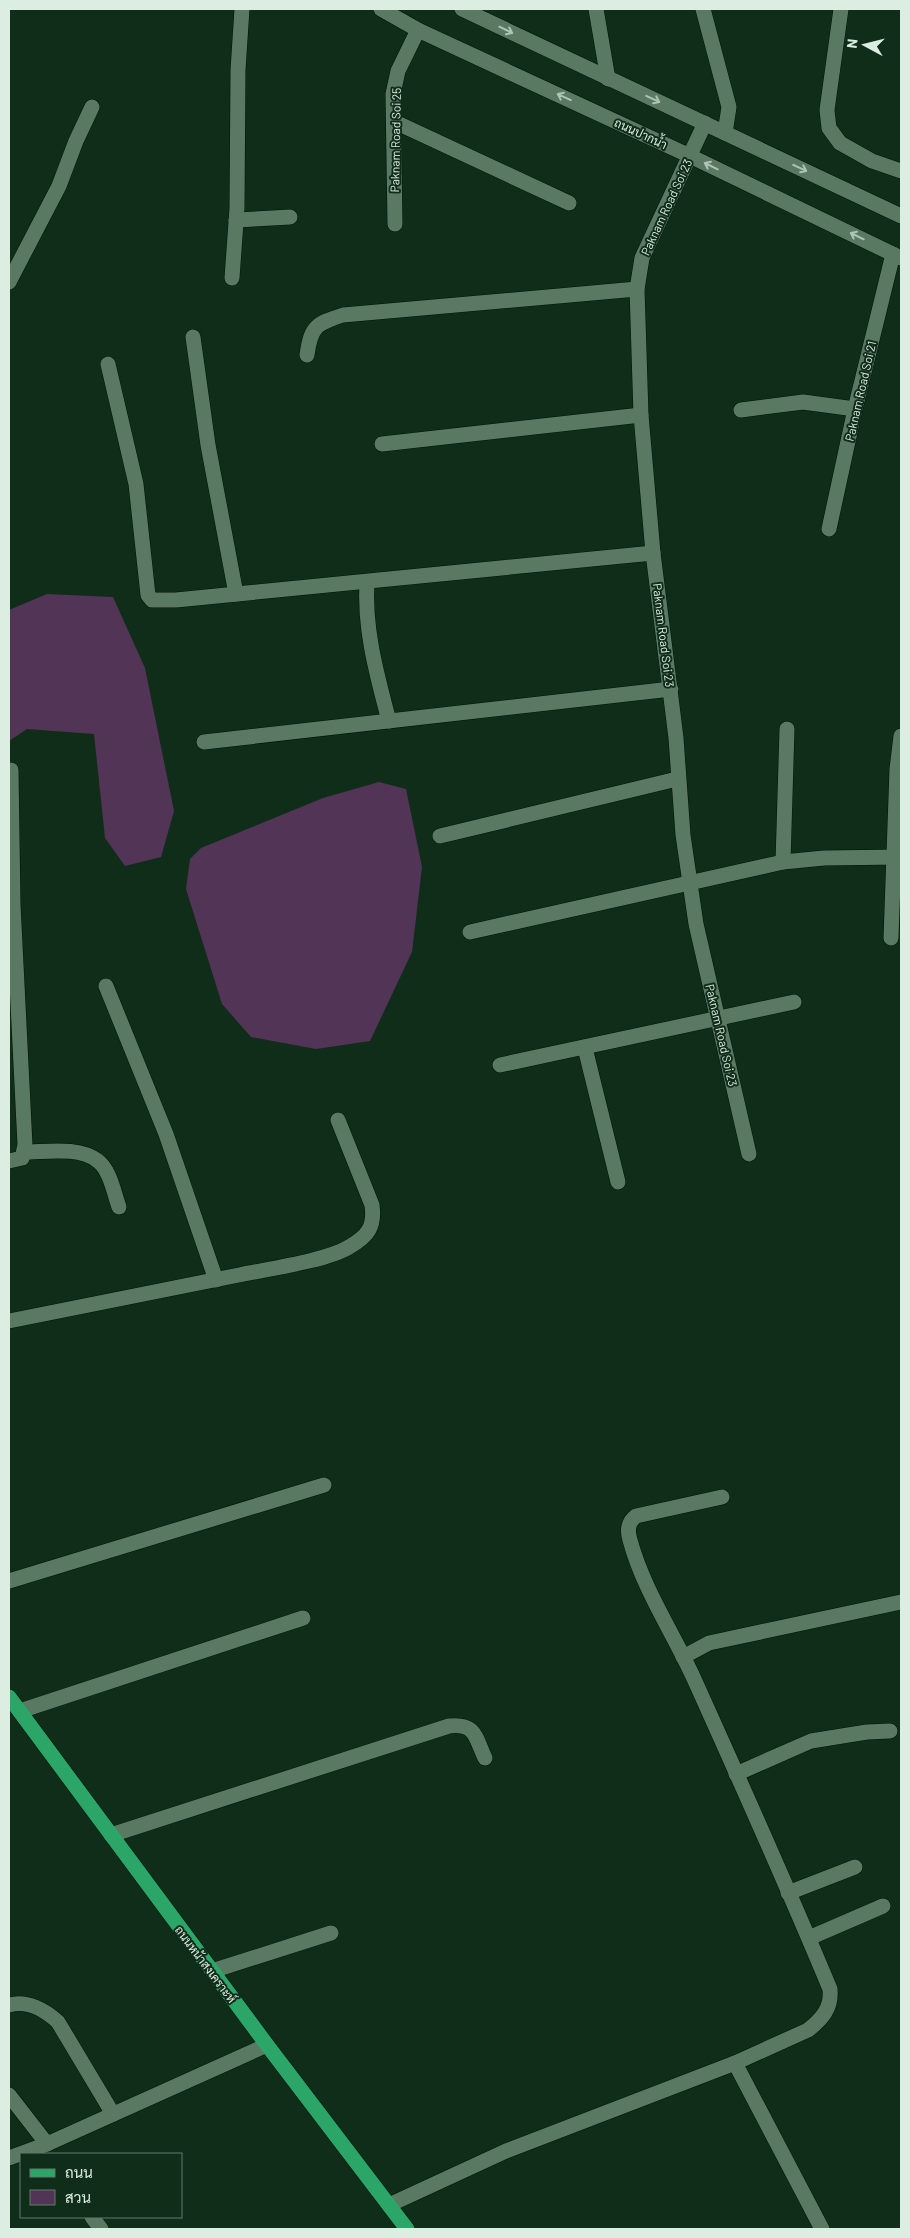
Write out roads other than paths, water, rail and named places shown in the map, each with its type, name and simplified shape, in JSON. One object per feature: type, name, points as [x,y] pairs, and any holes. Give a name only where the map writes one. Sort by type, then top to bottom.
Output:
[{"type":"main road","name":"ถนนหน้าสงเคราะห์","points":[[9,1697],[406,2229]]},
{"type":"street","points":[[232,278],[236,220],[238,70],[242,9]]},
{"type":"street","name":"ถนนปากน้ำ","points":[[381,9],[418,30],[690,156],[897,256]]},
{"type":"street","points":[[462,9],[901,216]]},
{"type":"street","points":[[596,9],[608,79]]},
{"type":"street","points":[[703,9],[729,107],[725,133]]},
{"type":"street","points":[[841,9],[828,110],[830,128],[840,143],[872,161],[901,171]]},
{"type":"street","name":"Paknam Road Soi 25","points":[[394,224],[395,122],[393,94],[398,71],[418,30]]},
{"type":"street","points":[[9,282],[59,186],[76,141],[92,107]]},
{"type":"street","points":[[395,122],[568,203]]},
{"type":"street","name":"Paknam Road Soi 23","points":[[704,123],[642,258],[637,289],[641,415],[653,554],[671,689],[677,779],[689,882],[696,924],[750,1154]]},
{"type":"street","points":[[236,220],[290,217]]},
{"type":"street","name":"Paknam Road Soi 21","points":[[829,530],[855,409],[897,256]]},
{"type":"street","points":[[306,355],[312,332],[322,322],[343,315],[637,289]]},
{"type":"street","points":[[193,337],[208,445],[236,594]]},
{"type":"street","points":[[108,364],[136,484],[148,596],[152,600],[159,602],[653,554]]},
{"type":"street","points":[[741,410],[802,402],[855,409]]},
{"type":"street","points":[[382,444],[641,415]]},
{"type":"street","points":[[367,582],[367,616],[371,644],[389,721]]},
{"type":"street","points":[[204,742],[671,689]]},
{"type":"street","points":[[783,862],[787,729]]},
{"type":"street","points":[[890,938],[898,857],[898,769],[901,736]]},
{"type":"street","points":[[9,1161],[22,1158],[24,1152],[25,1116],[14,1032],[11,904],[11,770]]},
{"type":"street","points":[[440,836],[677,779]]},
{"type":"street","points":[[470,932],[783,862],[824,858],[898,857]]},
{"type":"street","points":[[106,986],[166,1134],[216,1280]]},
{"type":"street","points":[[500,1065],[794,1002]]},
{"type":"street","points":[[584,1048],[618,1182]]},
{"type":"street","points":[[9,1322],[216,1280],[336,1253],[349,1248],[366,1235],[374,1219],[372,1205],[338,1120]]},
{"type":"street","points":[[24,1152],[76,1152],[98,1161],[105,1170],[120,1207]]},
{"type":"street","points":[[9,1581],[324,1485]]},
{"type":"street","points":[[389,2205],[506,2151],[735,2063],[808,2030],[817,2023],[827,2010],[831,1997],[830,1989],[736,1774],[683,1657],[639,1567],[630,1539],[629,1525],[636,1516],[722,1497]]},
{"type":"street","points":[[683,1657],[709,1644],[901,1602]]},
{"type":"street","points":[[20,1711],[303,1618]]},
{"type":"street","points":[[111,1835],[449,1726],[462,1725],[470,1729],[485,1758]]},
{"type":"street","points":[[736,1774],[821,1738],[890,1731]]},
{"type":"street","points":[[788,1893],[854,1867]]},
{"type":"street","points":[[808,1938],[883,1906]]},
{"type":"street","points":[[212,1971],[331,1933]]},
{"type":"street","points":[[9,2005],[31,2006],[45,2011],[58,2022],[113,2114]]},
{"type":"street","points":[[27,2153],[45,2148],[113,2114],[267,2045]]},
{"type":"street","points":[[735,2063],[822,2229]]},
{"type":"street","points":[[9,2095],[45,2148]]},
{"type":"street","points":[[93,2218],[101,2229]]}]
